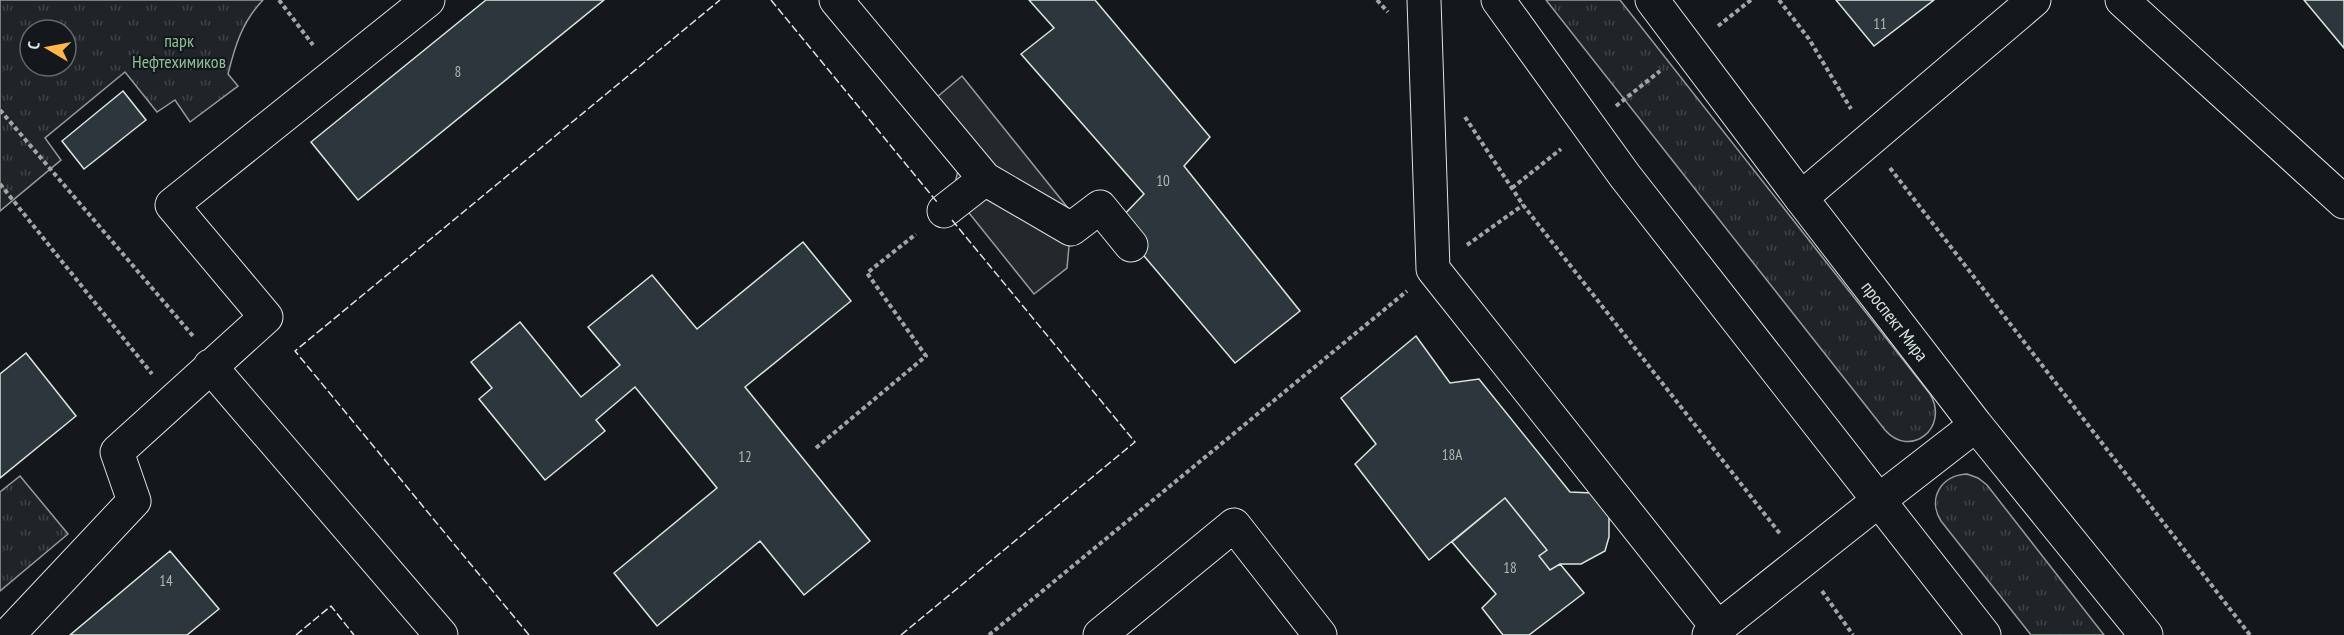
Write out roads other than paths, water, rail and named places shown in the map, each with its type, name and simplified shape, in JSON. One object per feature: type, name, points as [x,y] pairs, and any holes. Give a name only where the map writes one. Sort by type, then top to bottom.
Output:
[{"type":"main road","points":[[8,635],[134,501],[117,452],[266,317],[172,205],[428,0]]},
{"type":"main road","points":[[836,0],[985,179],[1071,229],[1100,207],[1131,245]]},
{"type":"main road","points":[[1424,0],[1433,269],[1714,631],[1976,425]]},
{"type":"main road","points":[[1498,0],[1589,127],[1984,635]]},
{"type":"main road","name":"проспект Мира","points":[[1652,0],[1976,425],[2146,635]]},
{"type":"main road","points":[[1801,198],[2034,0]]},
{"type":"main road","points":[[2122,0],[2344,202]]},
{"type":"main road","points":[[945,211],[985,179]]},
{"type":"main road","points":[[213,364],[441,635]]},
{"type":"main road","points":[[1100,635],[1234,525],[1320,635]]},
{"type":"park label","name":"парк Нефтехимиков","points":[[179,50]]}]
